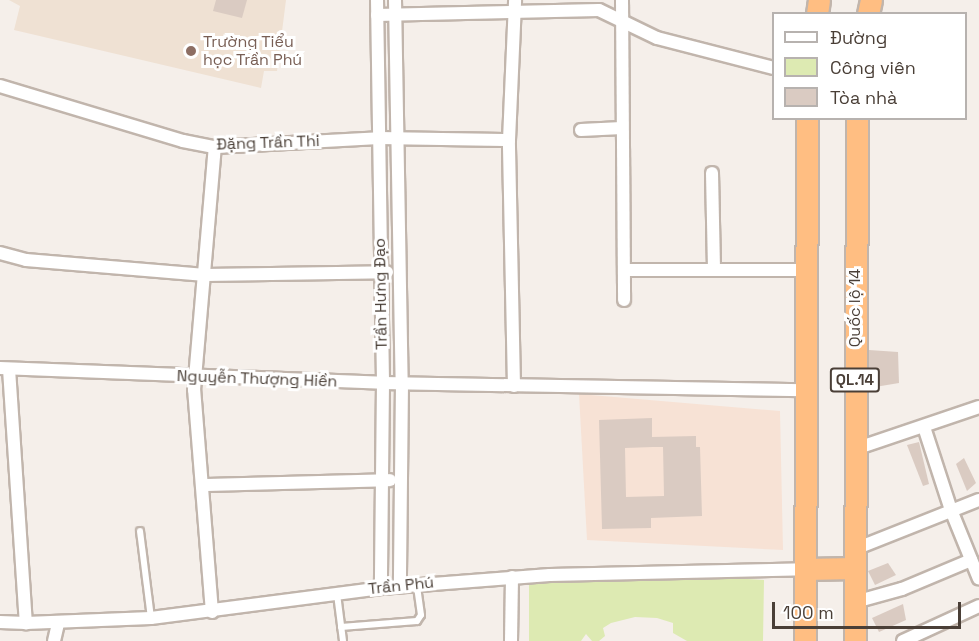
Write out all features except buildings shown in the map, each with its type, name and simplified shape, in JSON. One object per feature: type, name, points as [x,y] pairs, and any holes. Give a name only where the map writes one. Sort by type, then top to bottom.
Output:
[{"type":"highway","points":[[805,641],[804,270],[807,120]]},
{"type":"highway","name":"Quốc lộ 14","points":[[855,641],[857,120]]},
{"type":"highway","points":[[804,569],[855,558]]},
{"type":"street","name":"Trần Hưng Đạo","points":[[377,0],[384,480],[381,588]]},
{"type":"street","points":[[395,0],[398,272],[402,383],[400,586]]},
{"type":"street","points":[[622,0],[624,300]]},
{"type":"street","points":[[377,15],[514,6],[599,10],[657,38],[772,67]]},
{"type":"street","points":[[514,6],[509,140],[514,386]]},
{"type":"street","name":"Đặng Trần Thi","points":[[0,86],[183,141],[214,147],[379,138],[509,140]]},
{"type":"street","points":[[581,130],[622,128]]},
{"type":"street","points":[[212,612],[195,376],[214,147]]},
{"type":"street","points":[[712,173],[714,270]]},
{"type":"street","points":[[0,253],[26,260],[205,276],[398,272]]},
{"type":"street","points":[[625,270],[804,270]]},
{"type":"street","points":[[4,368],[26,623]]},
{"type":"street","name":"Nguyễn Thượng Hiền","points":[[4,368],[383,383],[804,390]]},
{"type":"street","points":[[855,449],[979,408]]},
{"type":"street","points":[[924,427],[951,510],[979,579]]},
{"type":"street","points":[[202,485],[401,480]]},
{"type":"street","points":[[855,558],[951,510],[979,500]]},
{"type":"street","points":[[855,602],[902,589],[971,560]]},
{"type":"street","name":"Trần Phú","points":[[0,621],[58,623],[151,618],[212,612],[381,588],[512,577],[804,569]]},
{"type":"street","points":[[511,641],[512,577]]},
{"type":"street","points":[[903,641],[979,606]]},
{"type":"street","points":[[54,641],[58,623]]},
{"type":"lane","points":[[140,531],[151,618]]},
{"type":"lane","points":[[341,627],[417,621],[421,615],[417,585]]},
{"type":"lane","points":[[337,594],[343,641]]},
{"type":"shaded area","name":"Trường Tiểu học Trần Phú","points":[[9,0],[286,0],[277,71],[264,71],[261,88],[14,30],[20,6]]},
{"type":"shaded area","points":[[579,394],[780,411],[783,550],[587,540]]},
{"type":"green space","points":[[700,576],[764,580],[763,641],[687,641],[673,633],[673,623],[657,618],[635,617],[611,623],[603,628],[605,636],[599,641],[592,641],[586,634],[581,641],[529,641],[529,580]]},
{"type":"place","name":"Trường Tiểu học Trần Phú","points":[[191,51]]}]
